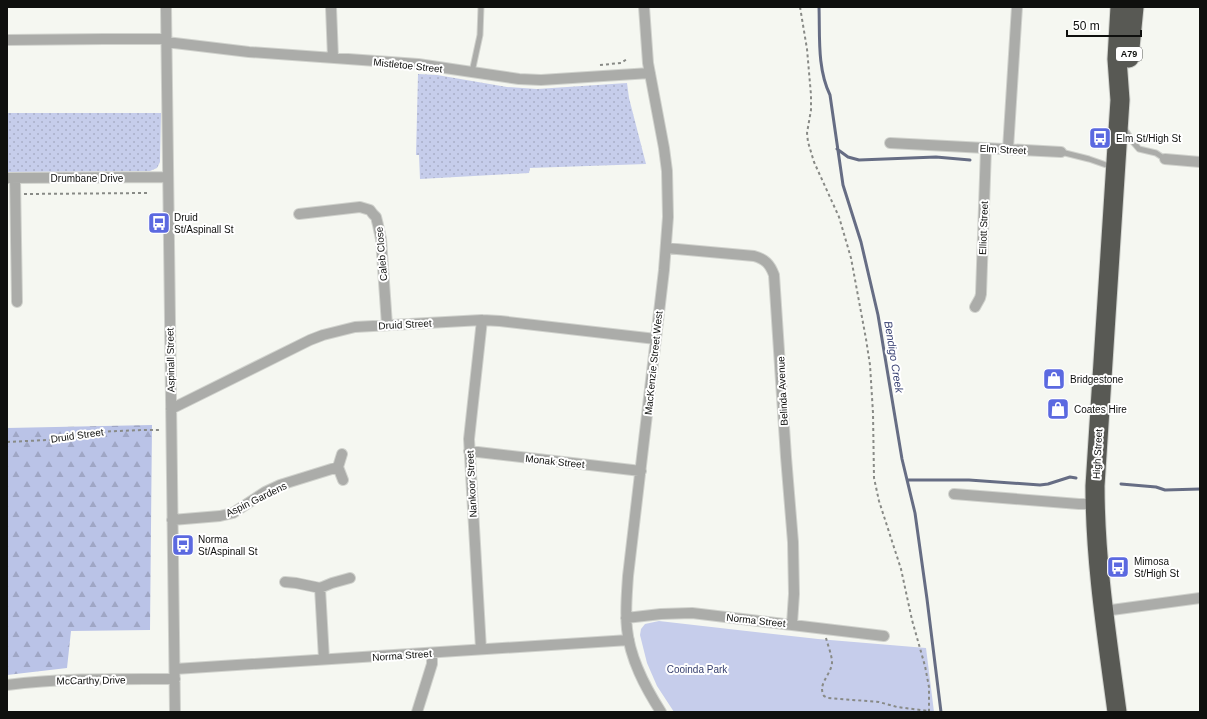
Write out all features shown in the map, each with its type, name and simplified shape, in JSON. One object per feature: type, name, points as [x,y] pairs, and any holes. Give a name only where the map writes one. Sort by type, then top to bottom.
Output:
[{"type":"highway","name":"High Street","points":[[1117,712],[1104,611],[1095,504],[1097,445],[1119,109],[1117,59],[1120,7]]},
{"type":"highway","name":"High Street","points":[[1119,109],[1128,64],[1134,7]]},
{"type":"street","name":"Aspinall Street","points":[[166,7],[175,712]]},
{"type":"street","points":[[331,7],[333,58]]},
{"type":"street","name":"MacKenzie Street West","points":[[644,7],[650,73],[664,148],[669,201],[666,248],[628,576],[626,618],[633,655],[643,680],[661,712]]},
{"type":"street","points":[[1008,149],[1017,7]]},
{"type":"street","name":"Mistletoe Street","points":[[7,40],[104,39],[166,41],[249,52],[418,64],[519,79],[541,80],[650,73]]},
{"type":"street","name":"Elm Street","points":[[890,143],[1060,152]]},
{"type":"street","name":"Elliott Street","points":[[975,306],[980,298],[986,148]]},
{"type":"street","points":[[1165,160],[1200,162]]},
{"type":"street","name":"Drumbane Drive","points":[[11,178],[168,176]]},
{"type":"street","points":[[11,178],[16,302]]},
{"type":"street","name":"Caleb Close","points":[[299,214],[360,207],[370,210],[377,220],[381,239],[387,325]]},
{"type":"street","name":"Belinda Avenue","points":[[666,248],[754,256],[765,260],[770,265],[774,275],[793,542],[794,594],[792,624]]},
{"type":"street","name":"Druid Street","points":[[171,408],[310,340],[354,327],[482,320],[656,339]]},
{"type":"street","name":"Nankoor Street","points":[[481,649],[469,451],[469,427],[482,320]]},
{"type":"street","name":"Monak Street","points":[[469,451],[641,471]]},
{"type":"street","points":[[342,454],[338,467],[343,480]]},
{"type":"street","name":"Aspin Gardens","points":[[172,520],[220,516],[233,513],[265,492],[280,485],[338,467]]},
{"type":"street","points":[[954,494],[1095,504]]},
{"type":"street","points":[[285,582],[320,588],[350,578]]},
{"type":"street","points":[[320,588],[324,659]]},
{"type":"street","points":[[1104,611],[1200,598]]},
{"type":"street","name":"Norma Street","points":[[626,618],[661,614],[692,613],[884,636]]},
{"type":"street","name":"Norma Street","points":[[175,674],[324,659],[629,640]]},
{"type":"street","points":[[417,712],[432,664],[432,653]]},
{"type":"street","name":"McCarthy Drive","points":[[7,685],[33,682],[175,674]]},
{"type":"lane","points":[[472,73],[480,35],[481,7]]},
{"type":"lane","points":[[1119,109],[1136,146],[1139,149],[1156,153],[1165,160]]},
{"type":"lane","name":"Elm Street","points":[[1060,152],[1093,160],[1115,168]]},
{"type":"path","points":[[800,7],[807,50],[811,95],[811,110],[807,133],[808,142],[814,162],[839,217],[850,254],[870,365],[873,413],[874,478],[879,500],[901,569],[913,625],[925,666],[928,682],[929,711],[897,707],[879,702],[828,698],[824,696],[822,689],[823,683],[829,674],[832,662],[822,628]]},
{"type":"path","points":[[596,66],[621,63],[627,59]]},
{"type":"path","points":[[19,194],[147,193]]},
{"type":"path","name":"Druid Street","points":[[7,442],[67,439],[92,432],[171,430]]},
{"type":"green space","points":[[418,74],[437,75],[507,87],[537,89],[627,83],[629,98],[646,164],[530,168],[529,173],[420,179],[419,155],[416,155]]},
{"type":"green space","points":[[7,113],[161,113],[160,162],[157,168],[150,171],[7,172]]},
{"type":"green space","points":[[152,425],[150,630],[71,631],[67,668],[7,675],[7,428]]},
{"type":"green space","name":"Cooinda Park","points":[[659,621],[818,639],[926,648],[934,712],[674,712],[657,686],[647,663],[640,635],[641,629],[645,624]]},
{"type":"waterway","name":"Bendigo Creek","points":[[819,7],[821,63],[830,95],[843,185],[861,242],[878,315],[902,459],[915,513],[941,712]]},
{"type":"waterway","points":[[837,149],[848,157],[859,160],[936,157],[970,160]]},
{"type":"waterway","points":[[907,480],[969,480],[1040,485],[1070,477],[1076,478]]},
{"type":"waterway","points":[[1121,484],[1156,487],[1165,490],[1200,489]]},
{"type":"place","name":"Elm St/High St","points":[[1100,138]]},
{"type":"place","name":"Druid St/Aspinall St","points":[[159,223]]},
{"type":"place","name":"Bridgestone","points":[[1054,379]]},
{"type":"place","name":"Coates Hire","points":[[1058,409]]},
{"type":"place","name":"Norma St/Aspinall St","points":[[183,545]]},
{"type":"place","name":"Mimosa St/High St","points":[[1118,567]]}]
